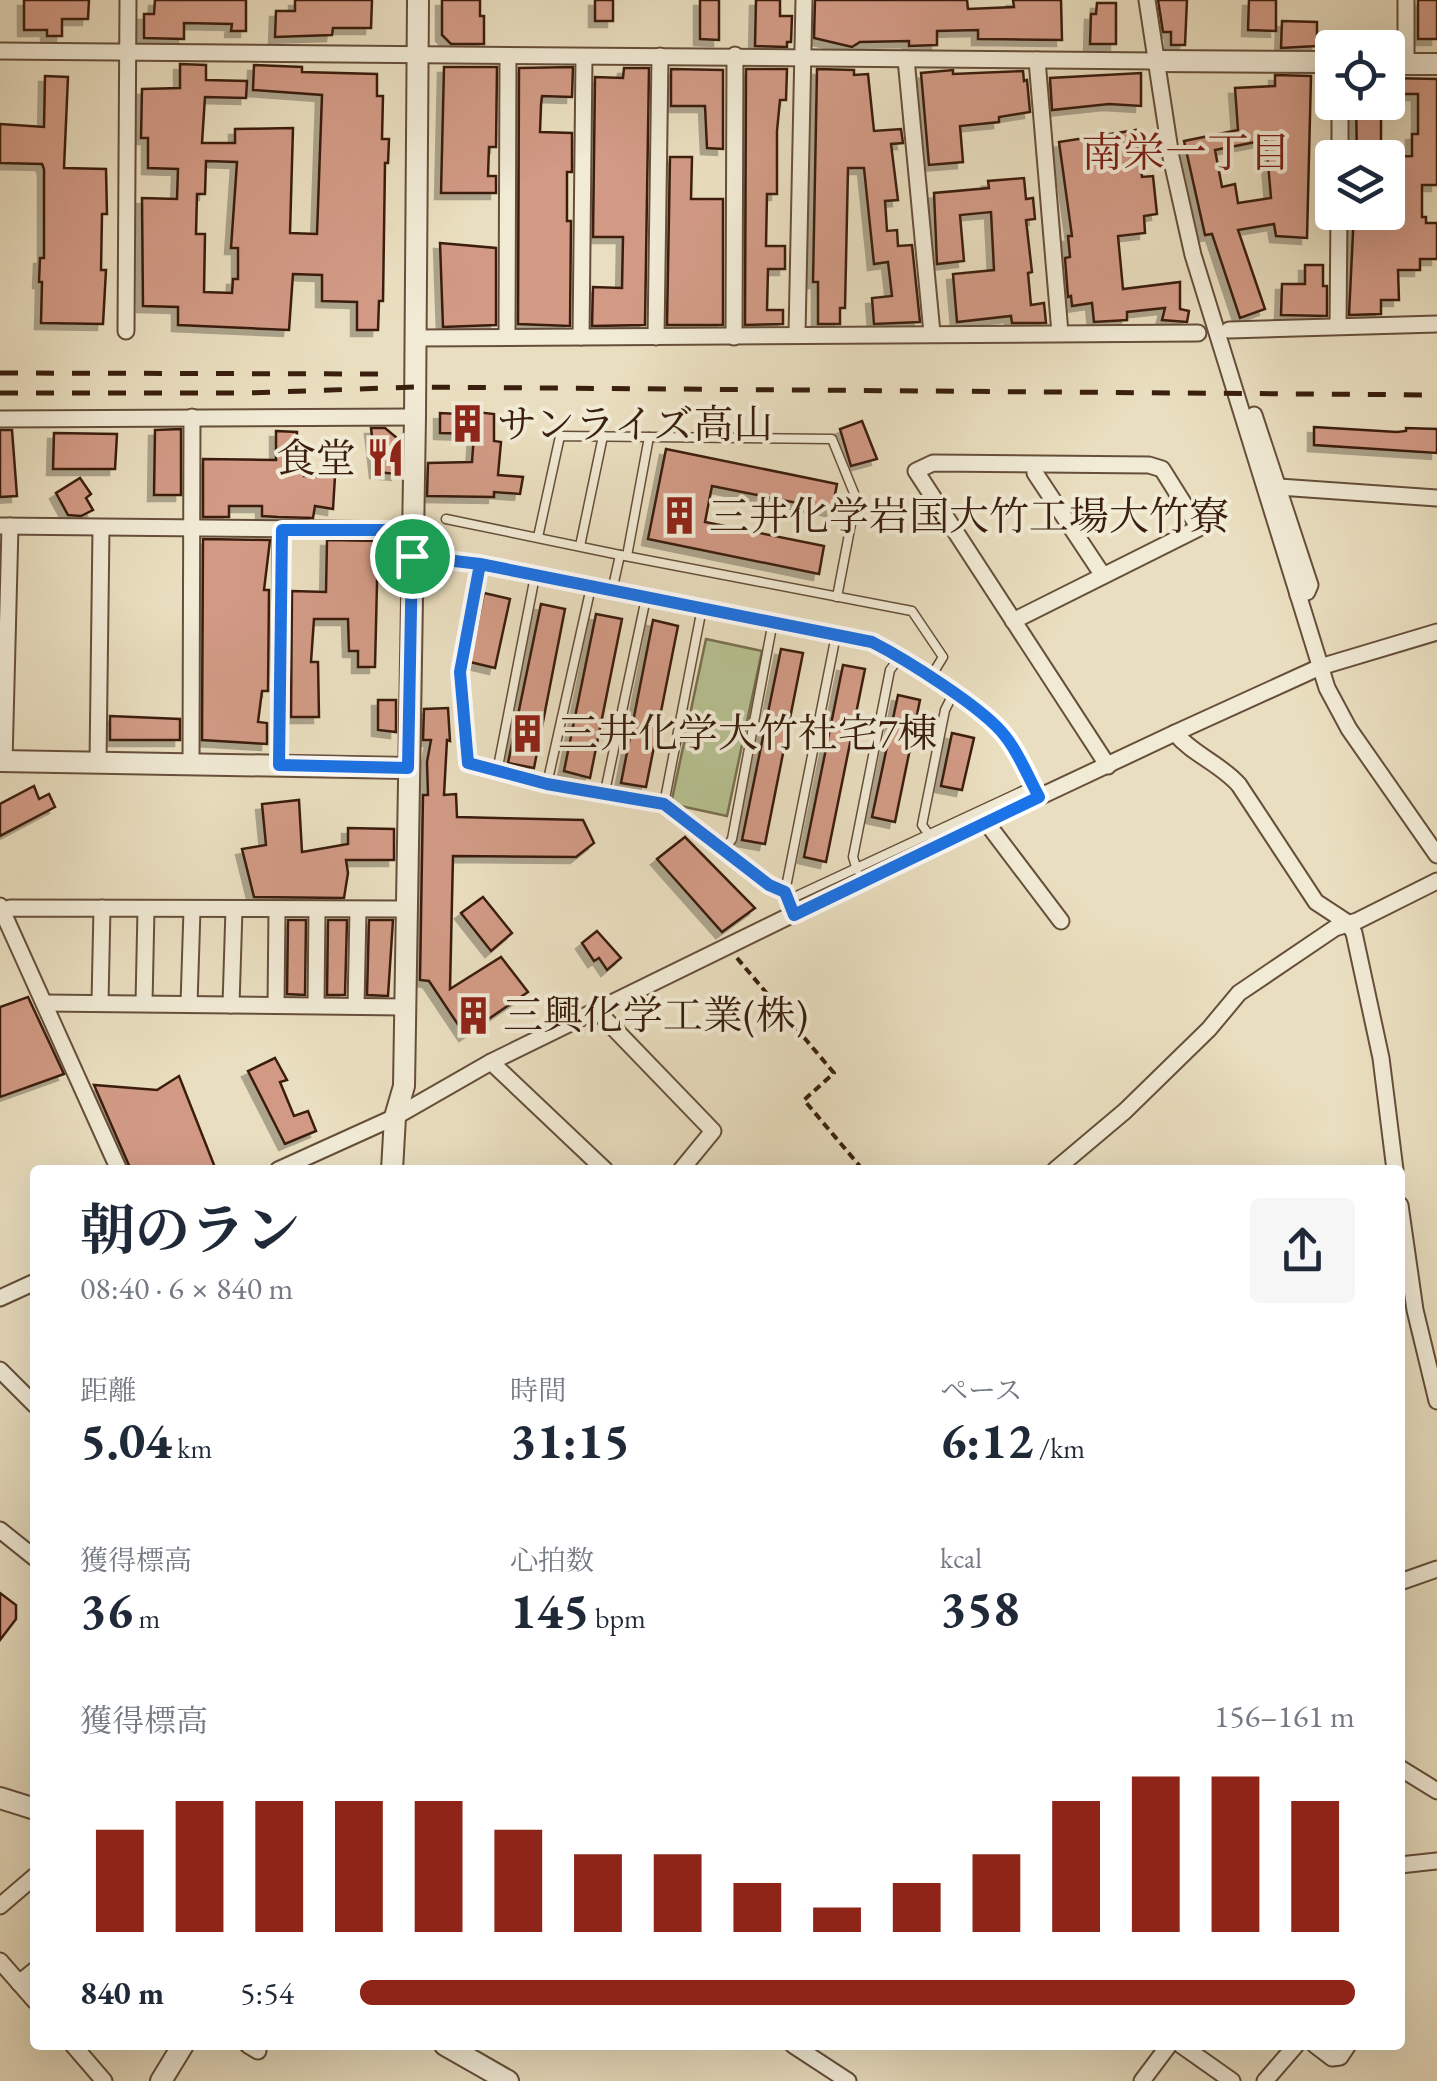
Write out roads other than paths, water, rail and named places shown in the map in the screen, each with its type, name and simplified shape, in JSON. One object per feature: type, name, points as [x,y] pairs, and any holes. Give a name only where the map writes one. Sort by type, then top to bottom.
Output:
[{"type":"street","points":[[126,331],[128,0]]},
{"type":"street","points":[[392,1165],[396,1117],[404,1086],[418,0]]},
{"type":"street","points":[[798,334],[804,0]]},
{"type":"street","points":[[1147,0],[1171,157],[1193,256],[1327,688],[1348,729],[1437,855]]},
{"type":"street","points":[[1402,30],[1406,0]]},
{"type":"street","points":[[0,51],[1315,62]]},
{"type":"street","points":[[507,337],[508,56]]},
{"type":"street","points":[[656,338],[660,56]]},
{"type":"street","points":[[734,56],[734,336]]},
{"type":"street","points":[[580,337],[584,57]]},
{"type":"street","points":[[906,59],[932,334]]},
{"type":"street","points":[[1037,60],[1060,333]]},
{"type":"street","points":[[1405,64],[1437,64]]},
{"type":"street","points":[[1338,326],[1339,230]]},
{"type":"street","points":[[1229,330],[1437,324]]},
{"type":"street","points":[[415,338],[1198,334]]},
{"type":"street","points":[[1254,415],[1310,584],[1307,592],[1298,596]]},
{"type":"street","points":[[191,763],[192,416]]},
{"type":"street","points":[[0,419],[415,417]]},
{"type":"street","points":[[1013,621],[1199,528],[1162,469],[1149,464],[933,463],[916,472],[1013,621],[1108,766]]},
{"type":"street","points":[[1036,464],[1035,473],[1102,574]]},
{"type":"street","points":[[1279,488],[1437,498]]},
{"type":"street","points":[[408,768],[2,761],[5,526],[412,530]]},
{"type":"street","points":[[98,762],[101,528]]},
{"type":"street","points":[[279,765],[282,530]]},
{"type":"street","points":[[289,1165],[396,1117],[491,1062],[728,947],[789,903],[986,822],[1036,791],[1108,766],[1320,666],[1437,632]]},
{"type":"street","points":[[1175,733],[1182,742],[1226,770],[1316,902],[1348,924],[1354,933],[1381,1058],[1395,1165]]},
{"type":"street","points":[[986,822],[1062,922]]},
{"type":"street","points":[[1061,1165],[1125,1111],[1239,994],[1334,928],[1437,881]]},
{"type":"street","points":[[100,1002],[102,908]]},
{"type":"street","points":[[117,1165],[1,909],[405,908]]},
{"type":"street","points":[[144,1003],[146,909]]},
{"type":"street","points":[[232,1005],[234,909]]},
{"type":"street","points":[[189,1004],[192,910]]},
{"type":"street","points":[[276,1005],[277,910]]},
{"type":"street","points":[[316,1005],[317,910]]},
{"type":"street","points":[[356,1006],[358,911]]},
{"type":"street","points":[[44,1003],[404,1007]]},
{"type":"street","points":[[599,1009],[712,1132],[685,1165]]},
{"type":"street","points":[[491,1062],[600,1165]]},
{"type":"street","points":[[1405,1240],[1415,1310],[1437,1401]]},
{"type":"street","points":[[0,1298],[30,1284]]},
{"type":"street","points":[[0,1370],[30,1399]]},
{"type":"street","points":[[0,1530],[30,1554]]},
{"type":"street","points":[[1405,1580],[1437,1569]]},
{"type":"street","points":[[1405,1766],[1437,1792]]},
{"type":"street","points":[[0,1798],[30,1807]]},
{"type":"street","points":[[1405,1864],[1437,1861]]},
{"type":"street","points":[[0,1906],[30,1880]]},
{"type":"street","points":[[0,1961],[30,1995]]},
{"type":"street","points":[[19,1983],[30,1974]]},
{"type":"street","points":[[77,2050],[104,2081]]},
{"type":"street","points":[[161,2081],[180,2050]]},
{"type":"street","points":[[453,2050],[508,2081]]},
{"type":"street","points":[[798,2050],[829,2076],[848,2081]]},
{"type":"street","points":[[1142,2081],[1166,2050]]},
{"type":"street","points":[[1188,2050],[1232,2081]]},
{"type":"street","points":[[1265,2081],[1292,2050]]},
{"type":"street","points":[[1322,2050],[1332,2058],[1344,2050]]},
{"type":"lane","points":[[538,537],[560,436],[832,440],[856,498],[836,598]]},
{"type":"lane","points":[[580,546],[604,436]]},
{"type":"lane","points":[[612,591],[624,556],[649,437]]},
{"type":"lane","points":[[446,519],[912,610],[943,657],[930,678]]},
{"type":"lane","points":[[412,556],[480,564],[872,642],[900,656],[1005,736],[1036,791],[789,903]]},
{"type":"lane","points":[[480,564],[460,672],[468,763],[604,796],[664,804],[789,903]]},
{"type":"lane","points":[[498,772],[536,576]]},
{"type":"lane","points":[[547,784],[591,587]]},
{"type":"lane","points":[[604,796],[646,598]]},
{"type":"lane","points":[[664,804],[702,608]]},
{"type":"lane","points":[[725,849],[732,839],[773,622]]},
{"type":"lane","points":[[789,903],[836,635]]},
{"type":"lane","points":[[857,870],[853,857],[890,670],[900,656]]},
{"type":"lane","points":[[930,836],[922,825],[944,710],[953,694]]},
{"type":"railway","points":[[0,373],[390,374]]},
{"type":"railway","points":[[0,393],[248,393],[415,387],[1437,395]]},
{"type":"place","name":"サンライズ高山","points":[[467,424]]},
{"type":"place","name":"食堂","points":[[386,458]]},
{"type":"place","name":"三井化学岩国大竹工場大竹寮","points":[[679,516]]},
{"type":"place","name":"三井化学大竹社宅7棟","points":[[528,733]]},
{"type":"place","name":"三興化学工業(株)","points":[[473,1015]]},
{"type":"district","name":"南栄一丁目","points":[[1186,152]]}]
